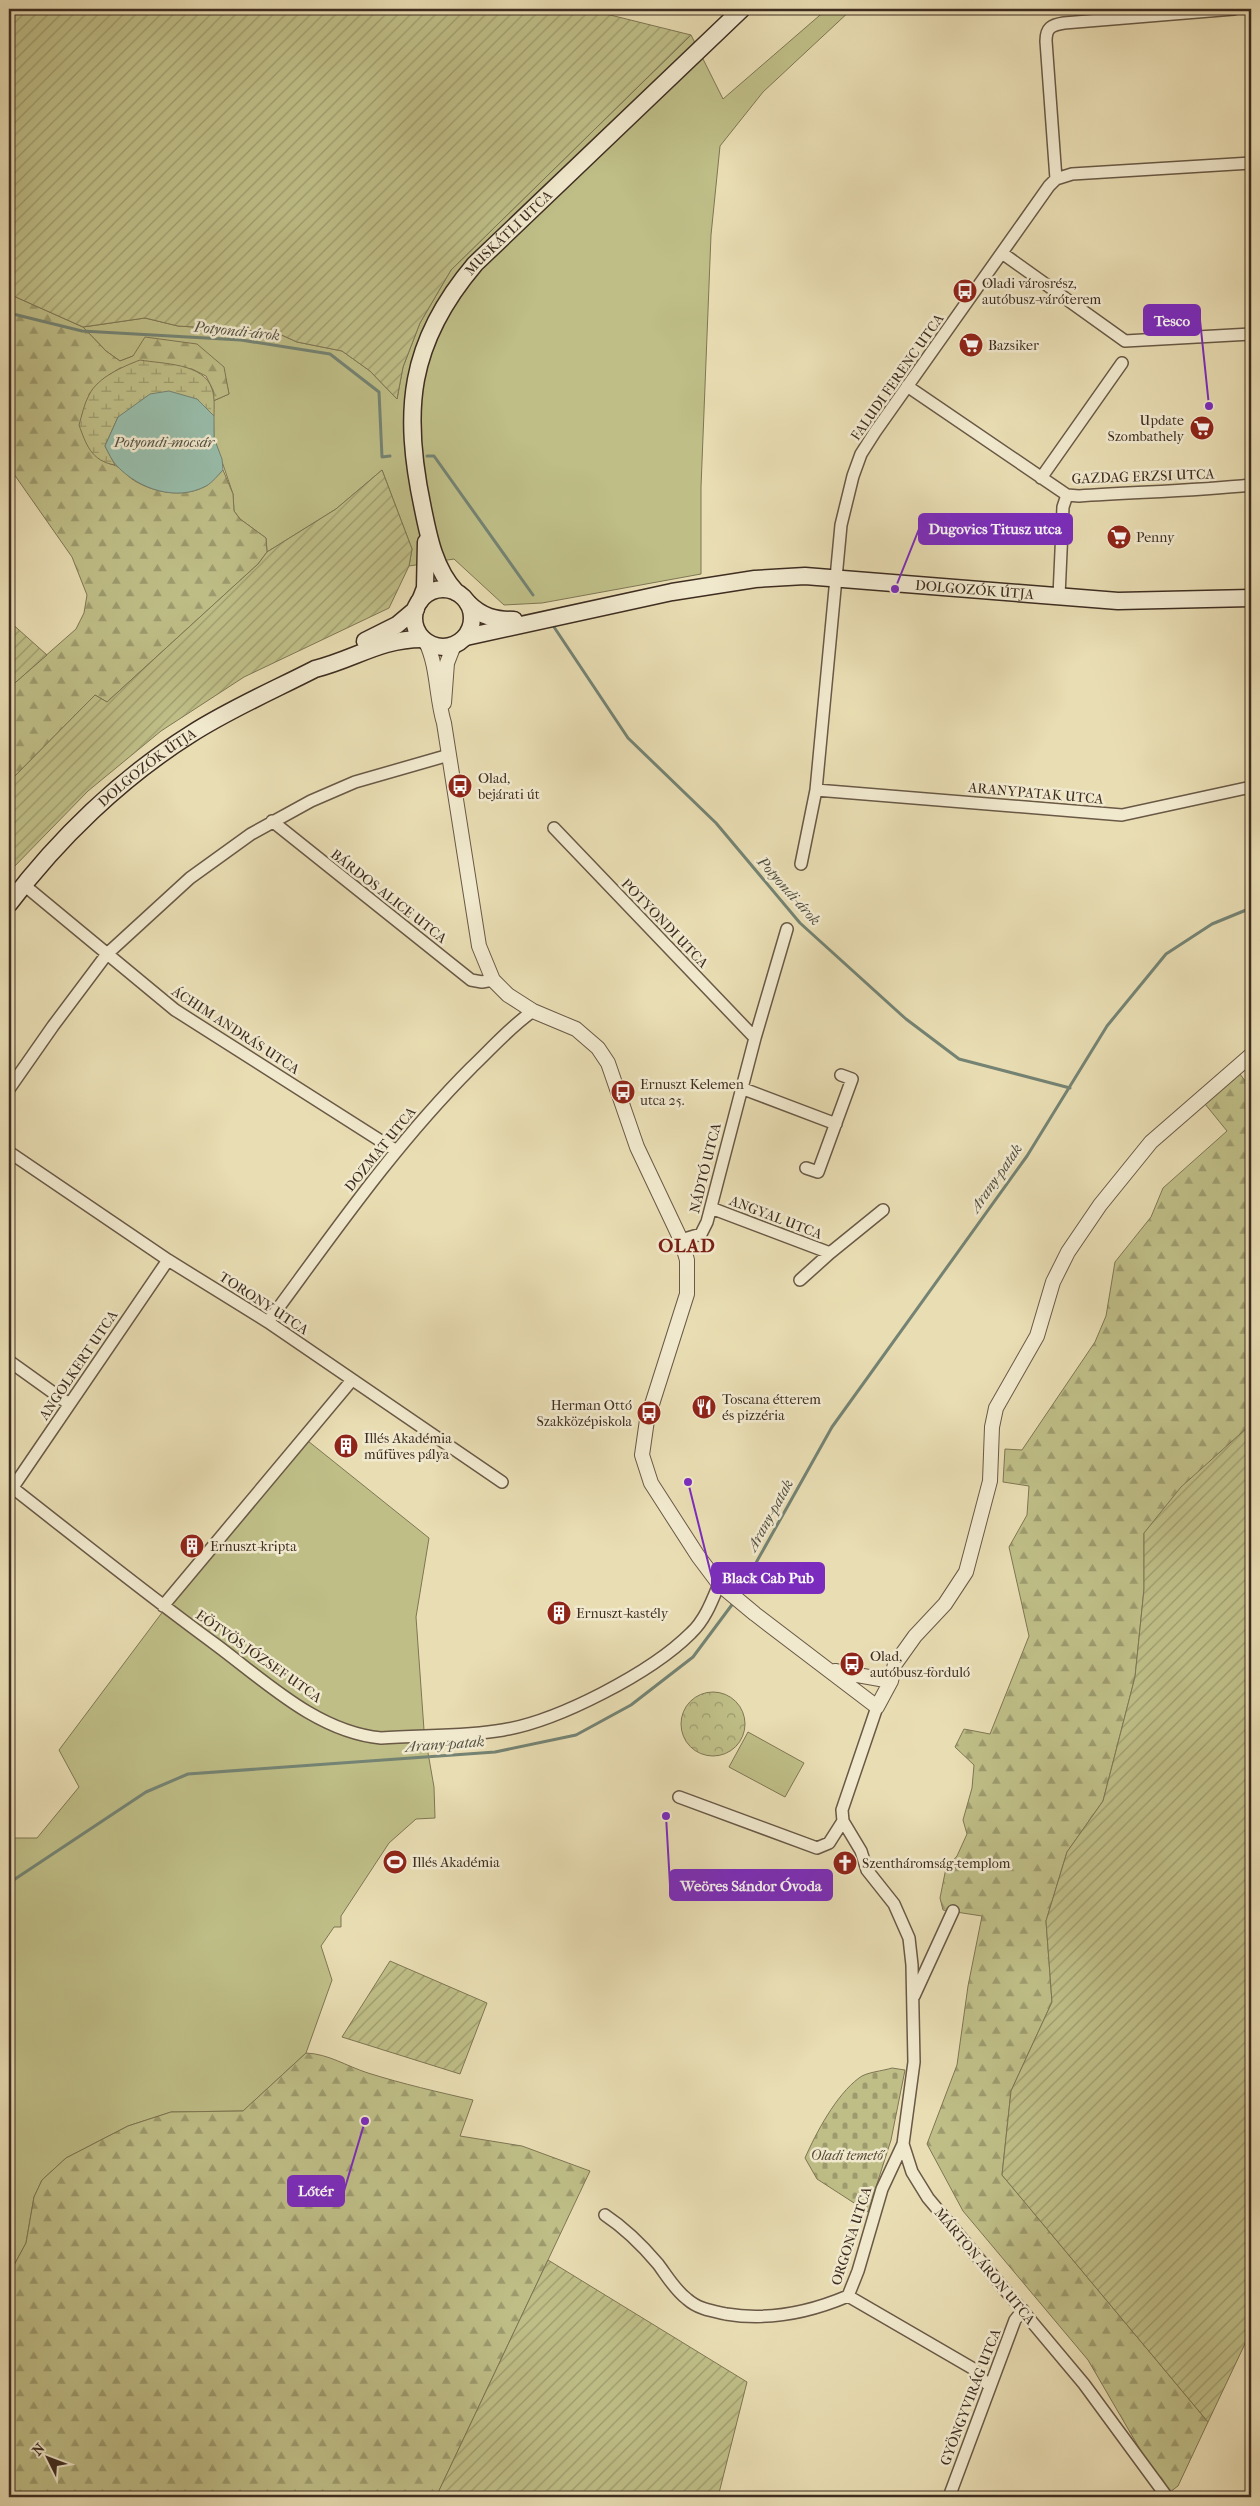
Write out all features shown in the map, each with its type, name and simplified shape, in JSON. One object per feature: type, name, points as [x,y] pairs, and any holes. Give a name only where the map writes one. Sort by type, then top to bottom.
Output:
[{"type":"main road","name":"MUSKÁTLI UTCA","points":[[456,592],[441,572],[426,525],[413,451],[412,400],[420,358],[441,310],[457,286],[494,245],[742,9]]},
{"type":"main road","name":"MUSKÁTLI UTCA","points":[[418,605],[425,588],[426,525]]},
{"type":"main road","name":"DOLGOZÓK ÚTJA","points":[[468,603],[487,618],[512,620],[551,618],[728,583],[805,576],[837,577],[1118,601],[1251,598]]},
{"type":"main road","points":[[436,590],[456,592],[468,603],[472,618],[471,628],[460,641],[442,648],[424,640],[415,625],[418,605],[436,590]]},
{"type":"main road","name":"DOLGOZÓK ÚTJA","points":[[315,670],[326,660],[397,625],[418,605]]},
{"type":"main road","name":"DOLGOZÓK ÚTJA","points":[[460,641],[487,630],[538,623],[551,618]]},
{"type":"main road","name":"DOLGOZÓK ÚTJA","points":[[9,904],[56,848],[97,808],[168,749],[216,720],[315,670],[334,665],[379,645],[397,640],[424,640]]},
{"type":"street","points":[[1234,9],[1064,23],[1052,25],[1048,28],[1046,41],[1056,179],[1072,174],[1251,163]]},
{"type":"street","name":"FALUDI FERENC UTCA","points":[[801,864],[816,790],[841,525],[853,476],[861,454],[907,386],[1049,186],[1056,179]]},
{"type":"street","points":[[1002,253],[1125,341],[1251,334]]},
{"type":"street","name":"GAZDAG ERZSI UTCA","points":[[1041,478],[1122,363]]},
{"type":"street","name":"GAZDAG ERZSI UTCA","points":[[907,386],[1066,495],[1204,490],[1251,485]]},
{"type":"street","points":[[1059,596],[1063,507],[1066,495]]},
{"type":"street","points":[[424,640],[432,653],[479,946],[492,980],[508,996],[533,1011],[559,1021],[582,1034],[598,1048],[608,1063],[637,1147],[681,1240],[687,1260],[687,1294],[647,1420],[642,1455],[651,1483],[698,1556],[722,1587],[877,1707]]},
{"type":"street","points":[[444,723],[447,663],[460,641]]},
{"type":"street","points":[[9,1090],[52,1026],[107,954],[190,878],[272,821],[355,782],[449,755]]},
{"type":"street","name":"ARANYPATAK UTCA","points":[[816,790],[1122,815],[1251,787]]},
{"type":"street","name":"BÁRDOS ALICE UTCA","points":[[272,821],[472,980],[482,982],[492,980]]},
{"type":"street","name":"POTYONDI UTCA","points":[[554,828],[754,1038]]},
{"type":"street","name":"ÁCHIM ANDRÁS UTCA","points":[[24,885],[175,1010],[395,1150]]},
{"type":"street","name":"NÁDTÓ UTCA","points":[[681,1240],[701,1234],[707,1222],[754,1038],[787,929]]},
{"type":"street","name":"DOZMAT UTCA","points":[[268,1322],[395,1150],[455,1084],[518,1021],[533,1011]]},
{"type":"street","points":[[679,1798],[817,1848],[829,1843],[843,1821],[842,1810],[845,1796],[877,1707],[896,1664],[906,1648],[941,1609],[966,1572],[990,1481],[991,1435],[996,1408],[1037,1336],[1052,1282],[1068,1252],[1105,1197],[1151,1142],[1248,1057]]},
{"type":"street","points":[[806,1168],[818,1172],[852,1079],[841,1075]]},
{"type":"street","points":[[741,1088],[836,1124]]},
{"type":"street","name":"TORONY UTCA","points":[[9,1152],[168,1260],[268,1322],[502,1482]]},
{"type":"street","name":"ANGYAL UTCA","points":[[711,1208],[830,1254]]},
{"type":"street","name":"ANGYAL UTCA","points":[[800,1280],[883,1210]]},
{"type":"street","name":"ANGOLKERT UTCA","points":[[10,1489],[168,1260]]},
{"type":"street","points":[[9,1361],[69,1404]]},
{"type":"street","points":[[163,1606],[352,1380]]},
{"type":"street","name":"EÖTVÖS JÓZSEF UTCA","points":[[10,1489],[163,1606],[292,1701],[348,1732],[381,1738],[502,1730],[532,1723],[566,1710],[636,1673],[692,1633],[722,1587]]},
{"type":"street","points":[[828,1669],[847,1675],[890,1681]]},
{"type":"street","name":"MÁRTON ÁRON UTCA","points":[[843,1821],[861,1851],[867,1870],[894,1904],[909,1938],[914,2062],[903,2144],[912,2172],[928,2198],[1084,2384],[1167,2497]]},
{"type":"street","name":"MÁRTON ÁRON UTCA","points":[[913,2000],[953,1911]]},
{"type":"street","name":"ORGONA UTCA","points":[[605,2215],[636,2239],[687,2300],[712,2311],[760,2318],[793,2314],[827,2305],[848,2296],[858,2270],[882,2189],[903,2144]]},
{"type":"street","points":[[848,2296],[972,2368],[989,2386]]},
{"type":"street","name":"GYÖNGYVIRÁG UTCA","points":[[949,2497],[1015,2320],[1023,2310]]},
{"type":"green space","points":[[9,9],[586,9],[691,35],[451,270],[420,323],[403,367],[397,399],[370,371],[342,351],[297,342],[275,332],[178,326],[145,318],[83,327],[9,294]]},
{"type":"green space","points":[[827,9],[852,9],[763,92],[720,146],[711,235],[701,487],[701,574],[542,603],[504,605],[454,559],[409,566],[412,549],[382,470],[336,509],[267,552],[266,538],[240,519],[234,511],[233,494],[214,438],[213,401],[229,394],[223,367],[133,356],[120,361],[106,351],[83,327],[145,318],[178,326],[275,332],[297,342],[342,351],[370,371],[397,399],[403,367],[420,323],[451,270],[691,35],[723,99]]},
{"type":"green space","points":[[9,294],[83,327],[106,351],[120,361],[133,356],[145,337],[197,344],[224,367],[229,394],[213,401],[213,390],[206,376],[192,369],[120,368],[103,379],[89,394],[110,464],[117,466],[132,479],[151,489],[179,493],[197,490],[206,486],[223,470],[233,494],[234,511],[240,519],[266,538],[267,552],[258,564],[107,702],[95,695],[9,782],[9,688],[76,629],[84,613],[87,595],[72,557],[9,467]]},
{"type":"green space","points":[[140,360],[182,366],[201,374],[208,380],[212,389],[214,416],[197,399],[118,417],[105,446],[115,465],[107,463],[95,456],[87,445],[79,425],[84,406],[93,389],[104,378],[118,369]]},
{"type":"green space","points":[[382,470],[412,549],[409,566],[389,608],[244,677],[161,731],[88,791],[9,872],[9,782],[95,695],[107,702],[258,564],[267,552],[336,509]]},
{"type":"green space","points":[[9,621],[47,655],[9,688]]},
{"type":"green space","points":[[1240,1074],[1251,1089],[1251,1425],[1144,1533],[1144,1589],[1135,1677],[1103,1801],[1067,1852],[1046,1921],[1052,2002],[1011,2091],[1002,2175],[1208,2422],[1178,2486],[1170,2492],[1163,2489],[1088,2360],[963,2211],[927,2144],[957,2065],[968,1986],[982,1916],[943,1910],[940,1898],[946,1868],[957,1856],[967,1834],[963,1820],[972,1788],[974,1765],[955,1747],[964,1729],[990,1734],[1029,1636],[1009,1547],[1027,1515],[1029,1486],[1003,1482],[1005,1449],[1022,1450],[1095,1342],[1106,1316],[1115,1262],[1151,1217],[1163,1188],[1227,1131],[1205,1104]]},
{"type":"green space","points":[[1250,1425],[1251,2331],[1208,2422],[1002,2175],[1011,2091],[1052,2002],[1046,1921],[1067,1852],[1103,1801],[1135,1677],[1144,1589],[1144,1533],[1181,1487]]},
{"type":"green space","points":[[308,1441],[429,1538],[416,1617],[424,1730],[434,1787],[435,1818],[416,1819],[389,1843],[341,1916],[341,1927],[334,1927],[321,1946],[332,1980],[306,2053],[243,2111],[171,2112],[128,2126],[66,2158],[42,2180],[34,2197],[26,2243],[13,2267],[9,2269],[9,1843],[11,1838],[37,1838],[79,1787],[59,1750],[164,1610]]},
{"type":"green space","points":[[707,1692],[719,1692],[736,1701],[743,1712],[745,1724],[743,1736],[736,1747],[719,1756],[707,1756],[695,1751],[686,1742],[681,1730],[681,1718],[686,1706],[695,1697]]},
{"type":"green space","points":[[748,1732],[804,1763],[785,1797],[729,1767]]},
{"type":"green space","points":[[390,1961],[487,2003],[460,2074],[342,2037]]},
{"type":"green space","points":[[306,2053],[330,2058],[394,2081],[473,2100],[460,2136],[522,2146],[590,2171],[436,2497],[9,2497],[9,2269],[13,2267],[26,2243],[34,2197],[42,2180],[66,2158],[128,2126],[171,2112],[243,2111]]},
{"type":"green space","name":"Oladi temető","points":[[892,2068],[905,2070],[891,2140],[868,2212],[817,2179],[805,2158],[827,2115],[842,2094],[866,2074]]},
{"type":"green space","points":[[548,2260],[747,2382],[718,2497],[436,2497]]},
{"type":"water","name":"Potyondi-mocsár","points":[[169,391],[197,399],[214,416],[214,438],[222,459],[223,470],[208,485],[194,491],[170,493],[147,487],[117,466],[105,446],[118,417],[150,394]]},
{"type":"waterway","name":"Potyondi-árok","points":[[9,313],[82,331],[241,340],[330,354],[379,392],[382,457],[390,456]]},
{"type":"waterway","name":"Potyondi-árok","points":[[427,456],[434,456],[533,595]]},
{"type":"waterway","name":"Potyondi-árok","points":[[554,627],[628,738],[716,823],[800,923],[906,1019],[959,1059],[1070,1088]]},
{"type":"waterway","name":"Arany-patak","points":[[738,1595],[832,1427],[1027,1156],[1107,1026],[1166,954],[1212,924],[1251,908]]},
{"type":"waterway","name":"Arany-patak","points":[[9,1883],[146,1792],[188,1774],[495,1752],[576,1735],[631,1705],[693,1657],[734,1602]]},
{"type":"place","name":"Oladi városrész, autóbusz-váróterem","points":[[965,291]]},
{"type":"place","name":"Bazsiker","points":[[971,345]]},
{"type":"place","name":"Tesco","points":[[1209,406]]},
{"type":"place","name":"Update Szombathely","points":[[1202,428]]},
{"type":"place","name":"Penny","points":[[1119,537]]},
{"type":"place","name":"Dugovics Titusz utca","points":[[895,589]]},
{"type":"place","name":"Olad, bejárati út","points":[[460,786]]},
{"type":"place","name":"Ernuszt Kelemen utca 25.","points":[[623,1092]]},
{"type":"place","name":"Toscana étterem és pizzéria","points":[[704,1407]]},
{"type":"place","name":"Herman Ottó Szakközépiskola","points":[[649,1413]]},
{"type":"place","name":"Illés Akadémia műfüves pálya","points":[[346,1446]]},
{"type":"place","name":"Black Cab Pub","points":[[688,1482]]},
{"type":"place","name":"Ernuszt-kripta","points":[[192,1546]]},
{"type":"place","name":"Ernuszt-kastély","points":[[559,1613]]},
{"type":"place","name":"Olad, autóbusz-forduló","points":[[852,1664]]},
{"type":"place","name":"Weöres Sándor Óvoda","points":[[666,1816]]},
{"type":"place","name":"Illés Akadémia","points":[[395,1862]]},
{"type":"place","name":"Szentháromság-templom","points":[[845,1863]]},
{"type":"place","name":"Lőtér","points":[[365,2121]]},
{"type":"district","name":"OLAD","points":[[687,1245]]}]
